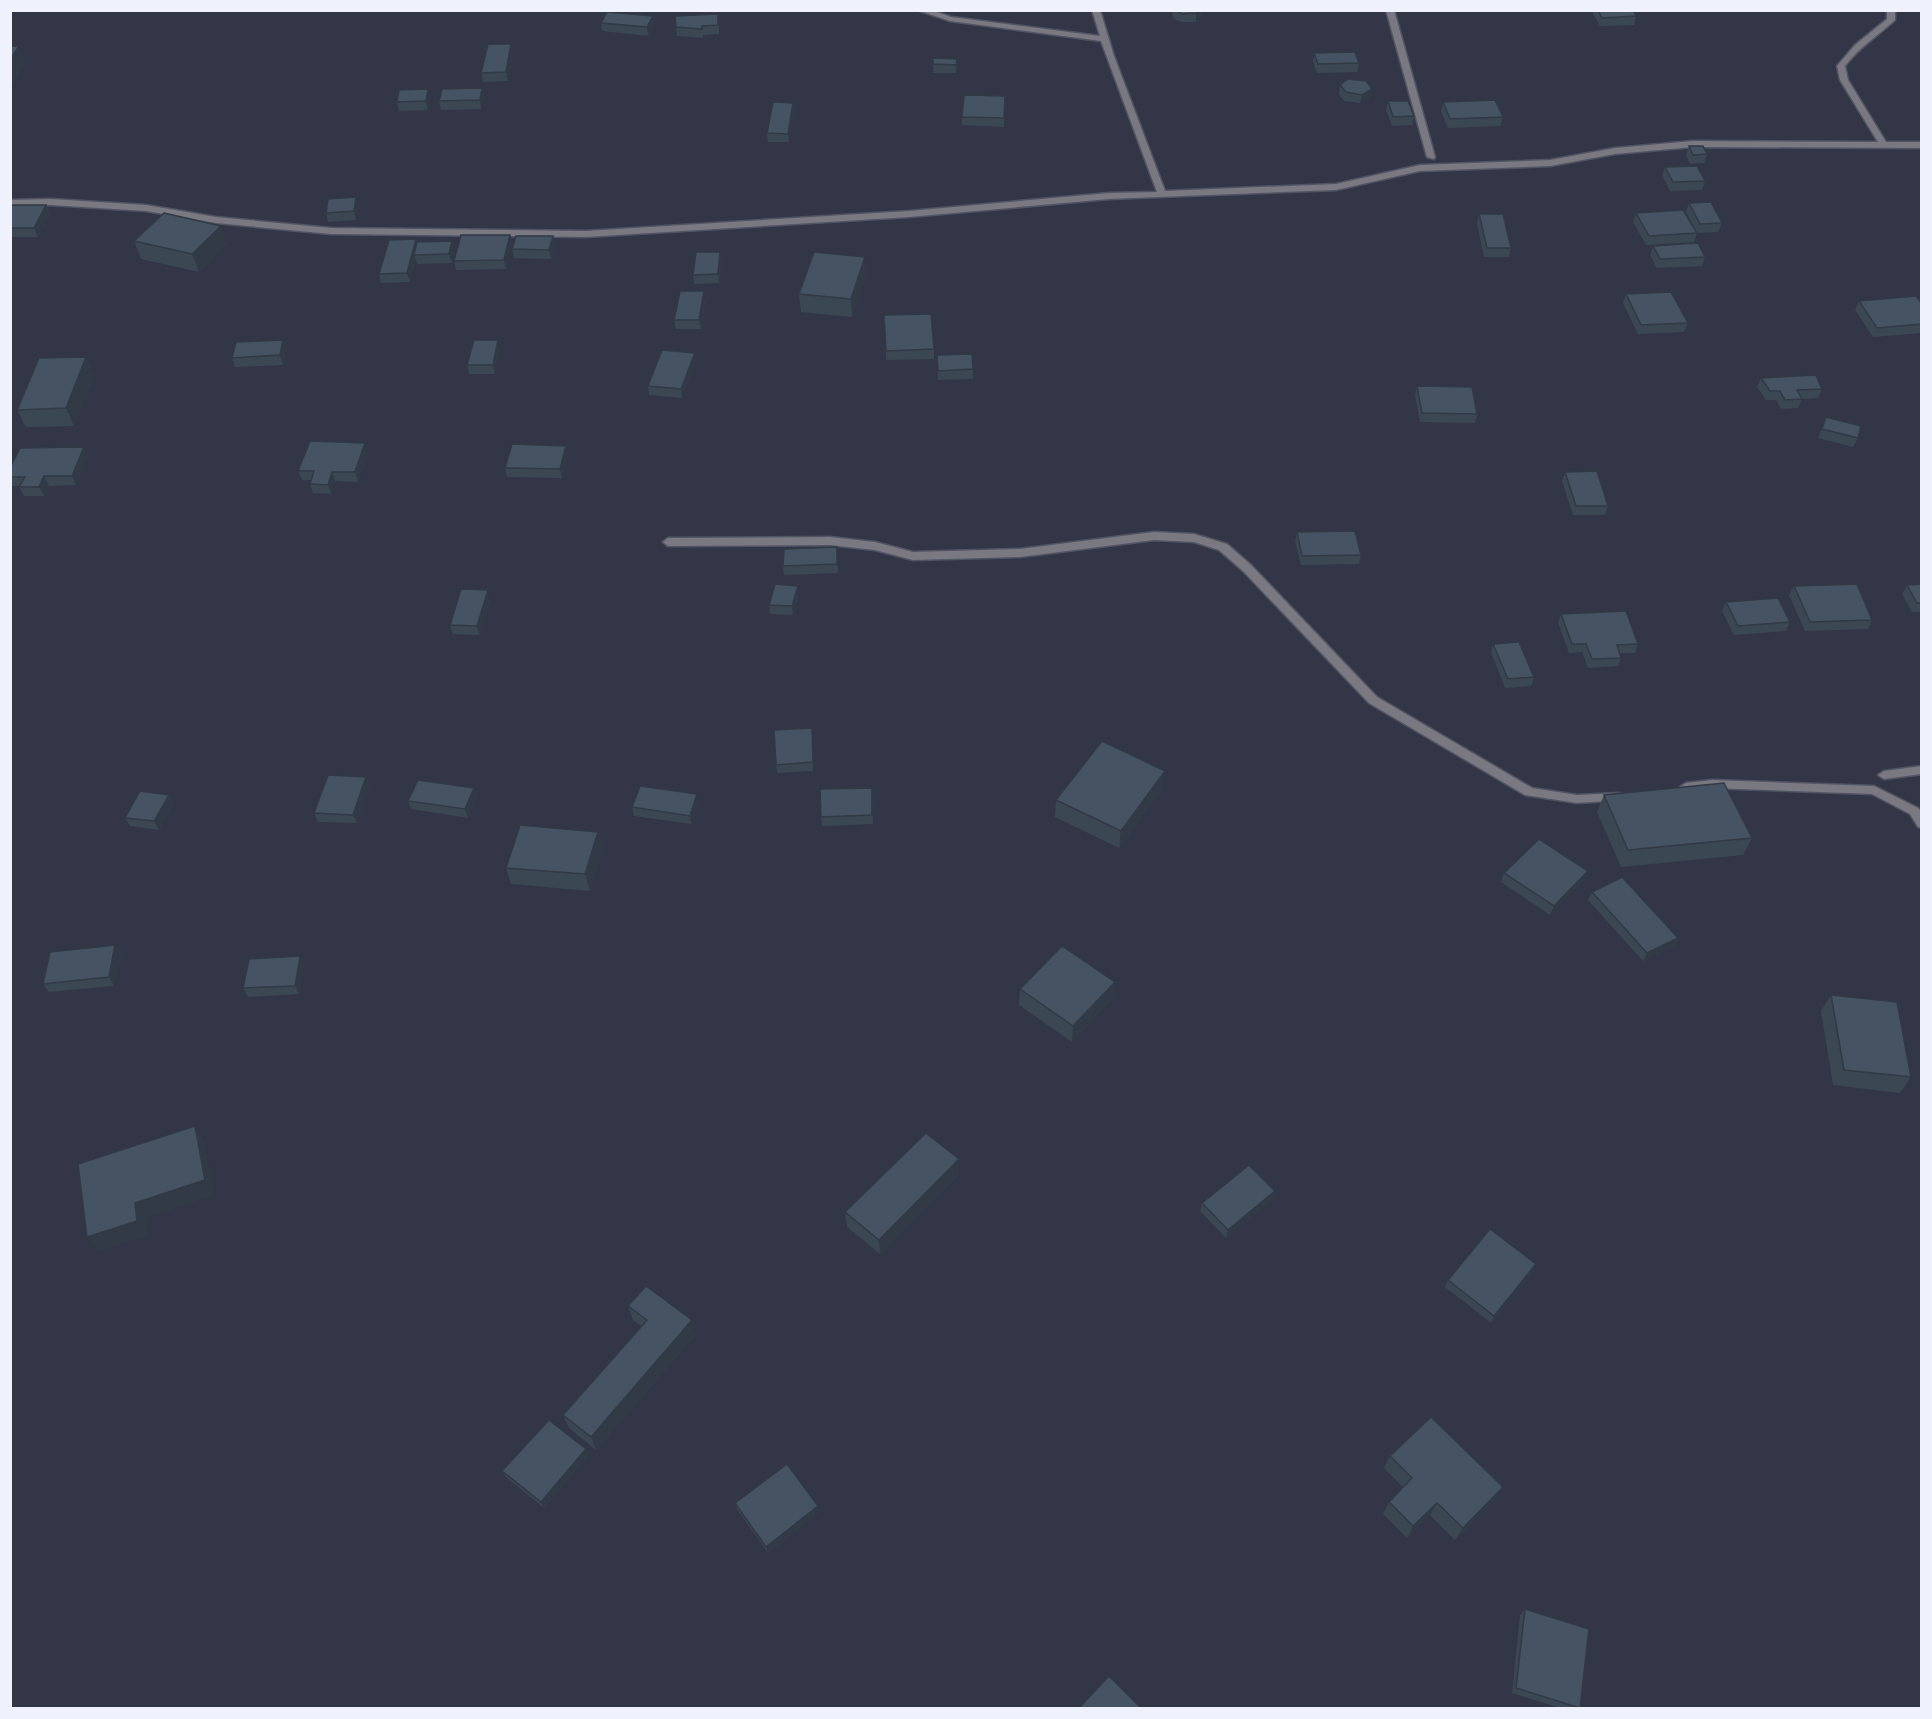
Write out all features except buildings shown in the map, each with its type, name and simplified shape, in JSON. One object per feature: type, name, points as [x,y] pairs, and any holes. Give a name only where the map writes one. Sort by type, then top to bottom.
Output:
[{"type":"street","points":[[921,10],[950,19],[1105,39]]},
{"type":"street","points":[[1096,10],[1162,194]]},
{"type":"street","points":[[1390,10],[1431,157]]},
{"type":"street","points":[[1884,146],[1844,80],[1841,66],[1848,55],[1866,38],[1891,20],[1891,10]]},
{"type":"street","points":[[10,203],[51,202],[146,208],[216,220],[331,231],[586,234],[909,214],[1109,196],[1336,187],[1420,168],[1550,163],[1615,151],[1693,144],[1922,145]]},
{"type":"street","points":[[668,543],[830,542],[875,546],[913,556],[1020,553],[1154,536],[1194,538],[1223,547],[1247,568],[1373,700],[1530,792],[1577,799],[1630,796]]},
{"type":"street","points":[[1884,775],[1922,770]]},
{"type":"street","points":[[1677,789],[1712,784],[1874,790],[1914,811],[1922,824]]}]
